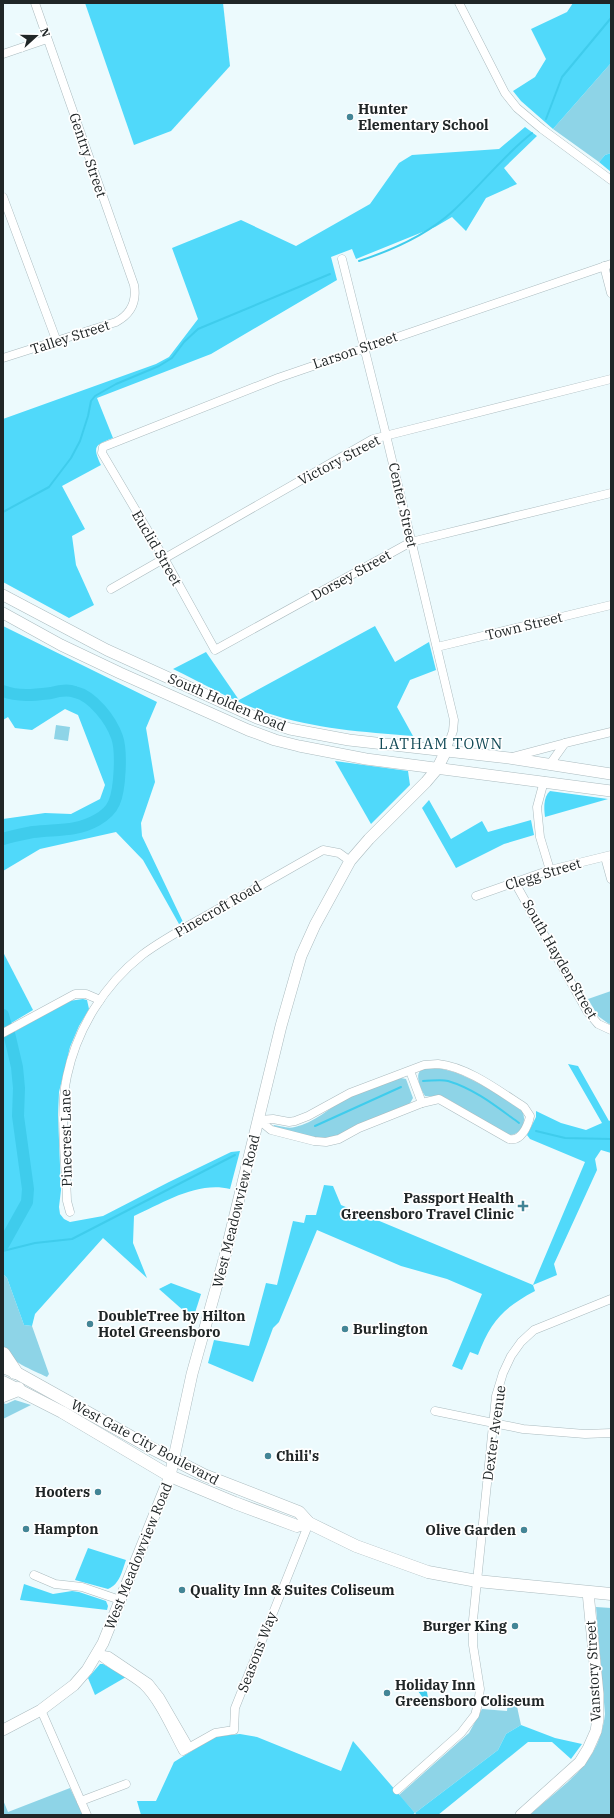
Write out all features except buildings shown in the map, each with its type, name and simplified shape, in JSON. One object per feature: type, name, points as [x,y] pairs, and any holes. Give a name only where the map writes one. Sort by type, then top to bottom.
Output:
[{"type":"highway","points":[[3,1354],[9,1370]]},
{"type":"highway","points":[[3,1395],[18,1389]]},
{"type":"main road","name":"West Gate City Boulevard","points":[[9,1370],[204,1475],[298,1512],[309,1523],[356,1546],[388,1559],[428,1572],[477,1581],[611,1594]]},
{"type":"main road","name":"West Gate City Boulevard","points":[[3,1382],[18,1389],[170,1476],[235,1503],[297,1526],[309,1523]]},
{"type":"street","name":"Gentry Street","points":[[35,3],[134,285],[136,297],[132,308]]},
{"type":"street","points":[[459,3],[504,93],[517,108],[542,129],[611,180]]},
{"type":"street","points":[[3,54],[48,39]]},
{"type":"street","points":[[3,197],[5,208],[58,342]]},
{"type":"street","name":"Center Street","points":[[342,259],[386,435],[454,720],[453,731],[446,751]]},
{"type":"street","points":[[607,265],[611,293]]},
{"type":"street","name":"Larson Street","points":[[103,447],[278,378],[364,347],[607,265]]},
{"type":"street","name":"Talley Street","points":[[3,358],[58,342],[116,322],[126,316],[132,308]]},
{"type":"street","name":"Victory Street","points":[[111,589],[373,439],[611,379]]},
{"type":"street","name":"Euclid Street","points":[[103,447],[102,453],[164,558],[215,650]]},
{"type":"street","name":"Dorsey Street","points":[[215,650],[411,542],[611,493]]},
{"type":"street","name":"South Holden Road","points":[[3,595],[107,650],[257,718],[290,729],[315,734],[509,758],[611,774]]},
{"type":"street","name":"Town Street","points":[[436,647],[611,605]]},
{"type":"street","name":"South Holden Road","points":[[3,613],[120,673],[255,732],[281,741],[322,751],[438,769],[544,781],[611,791]]},
{"type":"street","points":[[509,758],[611,732]]},
{"type":"street","points":[[550,764],[565,743]]},
{"type":"street","name":"West Meadowview Road","points":[[3,1730],[41,1710],[74,1685],[98,1654],[170,1476],[192,1374],[259,1120],[281,1026],[301,956],[315,925],[350,861],[369,839],[422,787],[438,769],[446,751]]},
{"type":"street","points":[[544,781],[537,807],[540,837],[550,870]]},
{"type":"street","name":"Pinecroft Road","points":[[100,1000],[125,971],[143,955],[177,933],[323,850],[339,853],[350,861]]},
{"type":"street","points":[[608,856],[611,879]]},
{"type":"street","name":"Clegg Street","points":[[476,896],[514,881],[550,870],[608,856]]},
{"type":"street","name":"South Hayden Street","points":[[514,881],[587,1011],[598,1024],[611,1030]]},
{"type":"street","points":[[3,1033],[75,994],[86,994],[100,1000]]},
{"type":"street","name":"Pinecrest Lane","points":[[70,1212],[67,1201],[64,1120],[64,1099],[67,1077],[80,1035],[100,1000]]},
{"type":"street","points":[[431,1064],[457,1067],[524,1107],[530,1116],[523,1134],[513,1140],[504,1137],[439,1099],[422,1103],[359,1128],[339,1139],[326,1142],[314,1141],[271,1130],[259,1120],[295,1121],[312,1114],[339,1098],[431,1064]]},
{"type":"street","points":[[410,1071],[422,1103]]},
{"type":"street","name":"Dexter Avenue","points":[[477,1581],[496,1396],[503,1373],[511,1356],[521,1342],[534,1330],[611,1299]]},
{"type":"street","points":[[435,1412],[523,1429],[585,1434],[611,1433]]},
{"type":"street","name":"Seasons Way","points":[[98,1654],[139,1682],[150,1693],[186,1749],[215,1733],[234,1730],[236,1708],[309,1523]]},
{"type":"street","points":[[34,1575],[55,1584],[82,1587],[120,1600]]},
{"type":"street","points":[[397,1790],[461,1734],[475,1715],[480,1689],[472,1638],[477,1581]]},
{"type":"street","name":"Vanstory Street","points":[[521,1815],[580,1762],[594,1736],[598,1718],[598,1694],[588,1592]]},
{"type":"street","points":[[41,1710],[55,1738],[87,1815]]},
{"type":"street","points":[[81,1801],[126,1784]]},
{"type":"shaded area","points":[[85,3],[223,3],[230,66],[171,131],[134,145]]},
{"type":"shaded area","points":[[573,3],[611,3],[611,63],[553,129],[521,101],[513,91],[535,77],[546,59],[531,29],[567,12]]},
{"type":"shaded area","points":[[611,63],[611,153],[605,155],[599,162],[553,129]]},
{"type":"shaded area","points":[[525,127],[537,136],[504,168],[517,184],[486,198],[466,231],[452,217],[435,227],[356,259],[352,249],[331,257],[337,280],[211,354],[97,398],[113,438],[102,442],[97,447],[96,450],[101,465],[62,486],[85,529],[72,536],[76,565],[94,605],[69,618],[3,582],[3,419],[156,364],[169,357],[198,319],[172,248],[241,220],[296,246],[370,204],[399,163],[412,155],[499,149]]},
{"type":"shaded area","points":[[611,153],[611,172],[599,162],[605,155]]},
{"type":"shaded area","points":[[3,626],[157,702],[146,728],[155,782],[141,823],[142,836],[183,922],[179,924],[143,860],[116,832],[40,849],[3,871],[3,819],[45,813],[71,814],[100,799],[105,785],[78,715],[65,709],[32,730],[15,728],[8,717],[3,720]]},
{"type":"shaded area","points":[[375,626],[395,662],[429,642],[436,670],[410,680],[397,707],[413,736],[339,729],[303,723],[267,713],[243,704],[173,669],[206,652],[239,700]]},
{"type":"shaded area","points":[[56,725],[70,727],[68,741],[54,739]]},
{"type":"shaded area","points":[[335,761],[408,771],[410,785],[371,824]]},
{"type":"shaded area","points":[[550,791],[608,799],[545,817],[545,800]]},
{"type":"shaded area","points":[[429,800],[451,839],[482,821],[488,832],[531,820],[534,835],[504,844],[456,868],[422,808]]},
{"type":"shaded area","points":[[3,952],[33,1010],[3,1028]]},
{"type":"shaded area","points":[[611,991],[611,1023],[609,1024],[598,1016],[588,999]]},
{"type":"shaded area","points":[[83,999],[87,1000],[89,1009],[79,1026],[70,1047],[59,1092],[58,1115],[61,1190],[59,1207],[60,1214],[64,1219],[70,1222],[103,1216],[231,1152],[240,1151],[230,1189],[218,1187],[193,1191],[168,1200],[134,1216],[133,1243],[147,1278],[103,1238],[35,1314],[32,1326],[24,1325],[7,1278],[3,1274],[3,1038],[69,1001]]},
{"type":"shaded area","points":[[568,1064],[578,1066],[609,1121],[611,1120],[611,1153],[601,1150],[595,1159],[597,1170],[554,1264],[557,1275],[533,1285],[585,1162],[530,1139],[527,1135],[536,1117],[536,1111],[561,1123],[586,1130],[602,1123]]},
{"type":"shaded area","points":[[423,1069],[444,1069],[468,1078],[522,1111],[524,1120],[522,1128],[512,1135],[508,1135],[446,1098],[425,1096],[419,1082],[419,1074]]},
{"type":"shaded area","points":[[401,1078],[406,1079],[413,1098],[409,1105],[338,1135],[325,1139],[272,1127],[274,1125],[292,1128],[302,1125],[315,1119],[346,1099]]},
{"type":"shaded area","points":[[324,1185],[333,1186],[341,1205],[533,1285],[535,1291],[514,1303],[493,1324],[478,1355],[470,1352],[462,1370],[452,1366],[482,1294],[447,1279],[401,1266],[317,1230],[279,1322],[273,1328],[253,1382],[208,1363],[214,1340],[249,1346],[266,1283],[277,1285],[293,1221],[304,1223],[306,1215],[316,1215]]},
{"type":"shaded area","points":[[3,1274],[7,1278],[24,1325],[32,1326],[49,1374],[47,1377],[10,1357],[3,1346]]},
{"type":"shaded area","points":[[171,1283],[201,1294],[193,1319],[159,1289]]},
{"type":"shaded area","points":[[15,1400],[31,1405],[3,1419],[3,1403],[6,1404]]},
{"type":"shaded area","points":[[88,1548],[126,1560],[118,1581],[112,1587],[108,1589],[75,1580]]},
{"type":"shaded area","points":[[24,1584],[53,1594],[72,1591],[79,1592],[106,1601],[108,1606],[107,1610],[20,1600]]},
{"type":"shaded area","points":[[596,1607],[611,1608],[611,1815],[530,1815],[578,1772],[596,1747],[601,1732],[605,1714]]},
{"type":"shaded area","points":[[100,1664],[103,1664],[126,1677],[95,1695],[88,1678]]},
{"type":"shaded area","points":[[426,1683],[428,1698],[423,1698],[418,1691],[419,1687]]},
{"type":"shaded area","points":[[508,1701],[516,1702],[521,1725],[506,1734],[498,1750],[415,1813],[399,1795],[469,1733],[482,1709],[507,1711]]},
{"type":"shaded area","points":[[521,1725],[555,1738],[582,1744],[571,1759],[552,1742],[528,1742],[438,1815],[417,1815],[415,1813],[498,1750],[506,1734]]},
{"type":"shaded area","points":[[240,1734],[257,1737],[341,1771],[353,1741],[415,1813],[412,1815],[141,1815],[137,1801],[156,1801],[174,1762],[211,1739],[219,1736]]},
{"type":"shaded area","points":[[70,1788],[83,1815],[3,1815],[3,1800],[8,1812]]},
{"type":"waterway","points":[[546,119],[562,77],[611,18]]},
{"type":"waterway","points":[[359,261],[397,247],[443,220],[511,151],[532,133]]},
{"type":"waterway","points":[[3,512],[49,487],[71,458],[80,441],[91,401],[95,396],[116,384],[159,366],[172,358],[184,342],[198,329],[330,274]]},
{"type":"waterway","points":[[3,691],[27,695],[45,694],[66,690],[82,694],[95,704],[106,716],[114,730],[119,743],[120,761],[116,797],[113,806],[105,815],[81,827],[33,832],[3,839]]},
{"type":"waterway","points":[[3,1015],[6,1026]]},
{"type":"waterway","points":[[3,1245],[27,1202],[28,1189],[18,1116],[19,1088],[17,1067],[9,1033]]},
{"type":"waterway","points":[[423,1081],[445,1080],[458,1084],[485,1099],[519,1123]]},
{"type":"waterway","points":[[315,1126],[401,1087]]},
{"type":"waterway","points":[[536,1131],[565,1138],[611,1139]]},
{"type":"waterway","points":[[3,1251],[35,1243],[72,1239],[235,1155]]},
{"type":"place","name":"Hunter Elementary School","points":[[350,117]]},
{"type":"place","name":"Passport Health Greensboro Travel Clinic","points":[[523,1206]]},
{"type":"place","name":"DoubleTree by Hilton Hotel Greensboro","points":[[90,1324]]},
{"type":"place","name":"Burlington","points":[[345,1329]]},
{"type":"place","name":"Chili's","points":[[268,1456]]},
{"type":"place","name":"Hooters","points":[[98,1492]]},
{"type":"place","name":"Hampton","points":[[26,1529]]},
{"type":"place","name":"Olive Garden","points":[[524,1530]]},
{"type":"place","name":"Quality Inn & Suites Coliseum","points":[[182,1590]]},
{"type":"place","name":"Burger King","points":[[515,1626]]},
{"type":"place","name":"Holiday Inn Greensboro Coliseum","points":[[387,1693]]},
{"type":"district","name":"LATHAM TOWN","points":[[441,744]]}]
